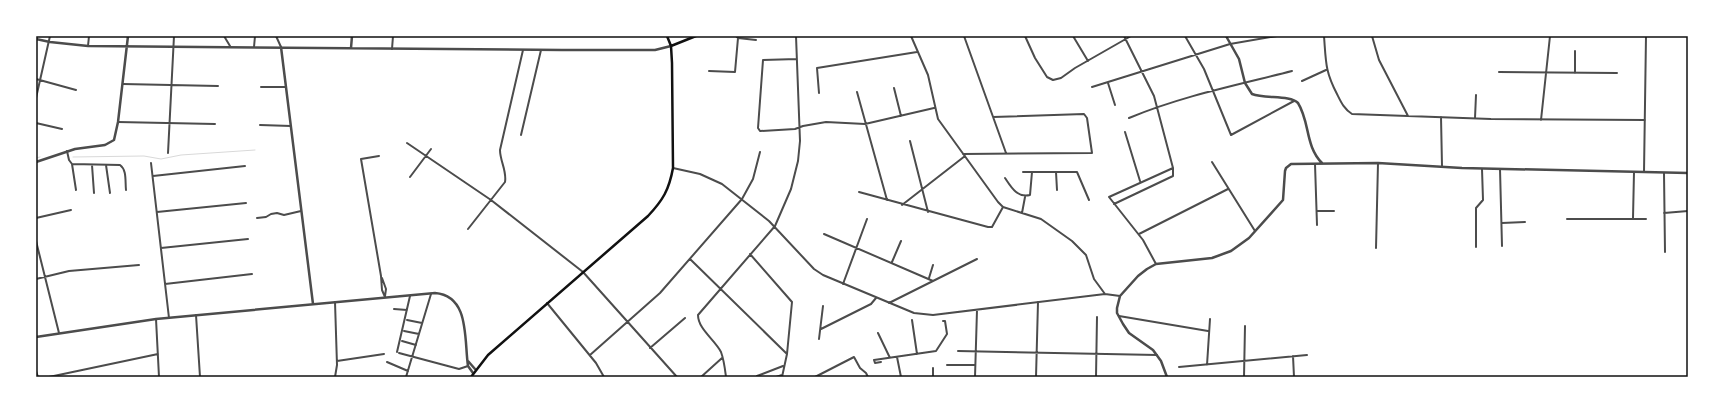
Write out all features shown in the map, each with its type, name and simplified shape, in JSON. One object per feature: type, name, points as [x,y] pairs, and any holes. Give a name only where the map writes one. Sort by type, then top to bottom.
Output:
[{"type":"main road","points":[[471,377],[474,371],[488,355],[656,208],[665,196],[671,181],[673,168],[671,46],[667,36]]},
{"type":"main road","points":[[671,46],[696,36]]},
{"type":"street","points":[[36,98],[50,42],[50,36]]},
{"type":"street","points":[[88,46],[89,36]]},
{"type":"street","points":[[36,162],[67,151],[87,146],[105,145],[114,140],[118,122],[128,36]]},
{"type":"street","points":[[168,153],[174,36]]},
{"type":"street","points":[[224,36],[230,46]]},
{"type":"street","points":[[254,47],[255,36]]},
{"type":"street","points":[[276,36],[281,47],[313,304]]},
{"type":"street","points":[[351,48],[352,36]]},
{"type":"street","points":[[392,36],[392,49]]},
{"type":"street","points":[[726,377],[722,358],[715,342],[699,323],[698,315],[775,226],[791,189],[800,151],[796,36]]},
{"type":"street","points":[[911,36],[928,75],[935,108],[943,127],[964,155],[1004,206],[1040,219],[1072,241],[1086,255],[1094,279],[1105,294]]},
{"type":"street","points":[[964,36],[1006,153]]},
{"type":"street","points":[[1025,36],[1035,58],[1047,77],[1052,80],[1062,78],[1075,68],[1131,36]]},
{"type":"street","points":[[1073,36],[1088,61]]},
{"type":"street","points":[[1114,204],[1173,176],[1173,168],[1158,106],[1143,72],[1124,36]]},
{"type":"street","points":[[1185,36],[1197,55],[1231,135],[1296,100]]},
{"type":"street","points":[[1226,36],[1239,59],[1245,83],[1252,94],[1257,96],[1296,100]]},
{"type":"street","points":[[1092,87],[1230,44],[1277,36]]},
{"type":"street","points":[[1324,36],[1326,70],[1343,107],[1352,114],[1541,120],[1645,120]]},
{"type":"street","points":[[1372,36],[1379,60],[1408,116]]},
{"type":"street","points":[[1541,120],[1550,36]]},
{"type":"street","points":[[1644,172],[1646,36]]},
{"type":"street","points":[[709,71],[735,72],[737,37],[756,40]]},
{"type":"street","points":[[36,39],[88,46],[230,46],[523,50],[655,50],[671,46]]},
{"type":"street","points":[[468,229],[491,200],[506,177],[500,156],[500,150],[523,50]]},
{"type":"street","points":[[521,135],[541,50]]},
{"type":"street","points":[[1575,51],[1575,73]]},
{"type":"street","points":[[819,93],[817,68],[917,52]]},
{"type":"street","points":[[797,59],[763,60],[758,128],[760,131],[795,129],[826,122],[865,124],[935,108]]},
{"type":"street","points":[[1302,81],[1326,70]]},
{"type":"street","points":[[1129,118],[1158,106],[1213,90],[1292,71]]},
{"type":"street","points":[[1499,72],[1618,73]]},
{"type":"street","points":[[36,79],[76,90]]},
{"type":"street","points":[[1108,82],[1115,104]]},
{"type":"street","points":[[123,84],[218,86]]},
{"type":"street","points":[[261,86],[286,87]]},
{"type":"street","points":[[894,88],[901,117]]},
{"type":"street","points":[[857,92],[887,200]]},
{"type":"street","points":[[1475,118],[1476,95]]},
{"type":"street","points":[[1296,100],[1302,109],[1310,145],[1316,157],[1322,163]]},
{"type":"street","points":[[902,204],[964,155],[1006,153],[1092,153],[1088,118],[1084,114],[993,117]]},
{"type":"street","points":[[1441,117],[1442,166]]},
{"type":"street","points":[[118,122],[215,124]]},
{"type":"street","points":[[36,123],[62,129]]},
{"type":"street","points":[[260,125],[291,126]]},
{"type":"street","points":[[1126,132],[1141,181]]},
{"type":"street","points":[[910,141],[928,212]]},
{"type":"street","points":[[407,143],[491,200],[583,272],[677,377]]},
{"type":"street","points":[[410,177],[431,149]]},
{"type":"street","points":[[67,151],[72,164],[76,190]]},
{"type":"street","points":[[590,355],[660,293],[742,199],[753,179],[760,152]]},
{"type":"street","points":[[379,156],[361,159],[381,276],[386,289],[385,297]]},
{"type":"street","points":[[1311,164],[1316,157]]},
{"type":"street","points":[[1212,162],[1228,190],[1255,231]]},
{"type":"street","points":[[151,163],[169,318]]},
{"type":"street","points":[[1376,248],[1378,163]]},
{"type":"street","points":[[1167,377],[1157,355],[1149,346],[1129,333],[1119,316],[1117,308],[1120,296],[1138,276],[1146,269],[1156,264],[1193,261],[1217,256],[1231,251],[1255,231],[1283,200],[1286,168],[1291,164],[1378,163],[1500,169],[1688,173]]},
{"type":"street","points":[[72,164],[122,167],[124,170],[126,190]]},
{"type":"street","points":[[1315,164],[1317,225]]},
{"type":"street","points":[[92,165],[94,193]]},
{"type":"street","points":[[106,165],[110,193]]},
{"type":"street","points":[[153,176],[245,166]]},
{"type":"street","points":[[673,168],[700,174],[712,179],[742,199],[775,226],[814,269],[843,284],[914,313],[923,315],[977,310],[1105,294],[1120,296]]},
{"type":"street","points":[[1156,264],[1139,234],[1109,197],[1141,181],[1173,168]]},
{"type":"street","points":[[1476,247],[1476,208],[1483,200],[1482,168]]},
{"type":"street","points":[[1500,169],[1502,246]]},
{"type":"street","points":[[1023,172],[1077,172],[1088,200]]},
{"type":"street","points":[[1005,178],[1016,193],[1025,196],[1030,195],[1032,172]]},
{"type":"street","points":[[1056,172],[1057,190]]},
{"type":"street","points":[[1634,172],[1634,218]]},
{"type":"street","points":[[1664,173],[1664,252]]},
{"type":"street","points":[[1139,234],[1228,190]]},
{"type":"street","points":[[859,192],[928,212],[988,227],[992,227],[1004,206]]},
{"type":"street","points":[[1022,213],[1025,196]]},
{"type":"street","points":[[157,212],[246,203]]},
{"type":"street","points":[[36,218],[71,210]]},
{"type":"street","points":[[257,218],[266,217],[277,213],[284,215],[302,211]]},
{"type":"street","points":[[1317,211],[1334,211]]},
{"type":"street","points":[[1664,213],[1688,211]]},
{"type":"street","points":[[843,284],[867,219]]},
{"type":"street","points":[[1567,219],[1646,219]]},
{"type":"street","points":[[1502,223],[1526,222]]},
{"type":"street","points":[[824,234],[892,262],[933,281]]},
{"type":"street","points":[[161,248],[248,239]]},
{"type":"street","points":[[36,241],[46,276],[59,333]]},
{"type":"street","points":[[892,262],[900,241]]},
{"type":"street","points":[[750,254],[792,302],[787,354],[783,366],[782,376],[776,377]]},
{"type":"street","points":[[888,303],[977,258]]},
{"type":"street","points":[[690,259],[787,354]]},
{"type":"street","points":[[36,279],[69,271],[139,265]]},
{"type":"street","points":[[928,278],[933,265]]},
{"type":"street","points":[[165,284],[252,274]]},
{"type":"street","points":[[36,337],[156,319],[431,293],[449,296],[458,305],[462,318],[468,366],[474,371]]},
{"type":"street","points":[[406,377],[431,293]]},
{"type":"street","points":[[410,294],[398,352],[459,370],[468,366]]},
{"type":"street","points":[[821,329],[871,304],[876,298]]},
{"type":"street","points":[[335,302],[337,361],[335,377]]},
{"type":"street","points":[[1036,377],[1038,302]]},
{"type":"street","points":[[547,303],[590,355],[600,368],[604,377]]},
{"type":"street","points":[[819,339],[823,306]]},
{"type":"street","points":[[394,309],[407,310]]},
{"type":"street","points":[[975,377],[977,310]]},
{"type":"street","points":[[196,315],[200,377]]},
{"type":"street","points":[[1119,316],[1208,331]]},
{"type":"street","points":[[1096,377],[1097,317]]},
{"type":"street","points":[[650,348],[685,318]]},
{"type":"street","points":[[156,319],[159,377]]},
{"type":"street","points":[[1207,366],[1208,331],[1210,319]]},
{"type":"street","points":[[407,320],[422,323]]},
{"type":"street","points":[[912,320],[917,354]]},
{"type":"street","points":[[881,362],[875,363],[874,360],[936,351],[947,334],[945,321],[943,321]]},
{"type":"street","points":[[1244,377],[1245,326]]},
{"type":"street","points":[[404,331],[419,334]]},
{"type":"street","points":[[878,332],[890,358]]},
{"type":"street","points":[[402,341],[416,345]]},
{"type":"street","points":[[958,352],[975,351],[1157,355]]},
{"type":"street","points":[[49,377],[158,354]]},
{"type":"street","points":[[337,361],[384,354]]},
{"type":"street","points":[[897,356],[901,377]]},
{"type":"street","points":[[1294,356],[1294,377]]},
{"type":"street","points":[[1179,367],[1207,366],[1244,361],[1307,356]]},
{"type":"street","points":[[815,377],[854,357],[860,368],[868,377]]},
{"type":"street","points":[[701,377],[722,358]]},
{"type":"street","points":[[467,359],[474,371]]},
{"type":"street","points":[[387,362],[408,371]]},
{"type":"street","points":[[757,376],[783,366]]},
{"type":"street","points":[[947,366],[975,366]]},
{"type":"street","points":[[933,368],[933,377]]},
{"type":"street","points":[[36,371],[38,377]]},
{"type":"waterway","points":[[73,157],[144,156],[161,159],[181,155],[255,150]]},
{"type":"waterway","points":[[36,158],[40,157]]}]
